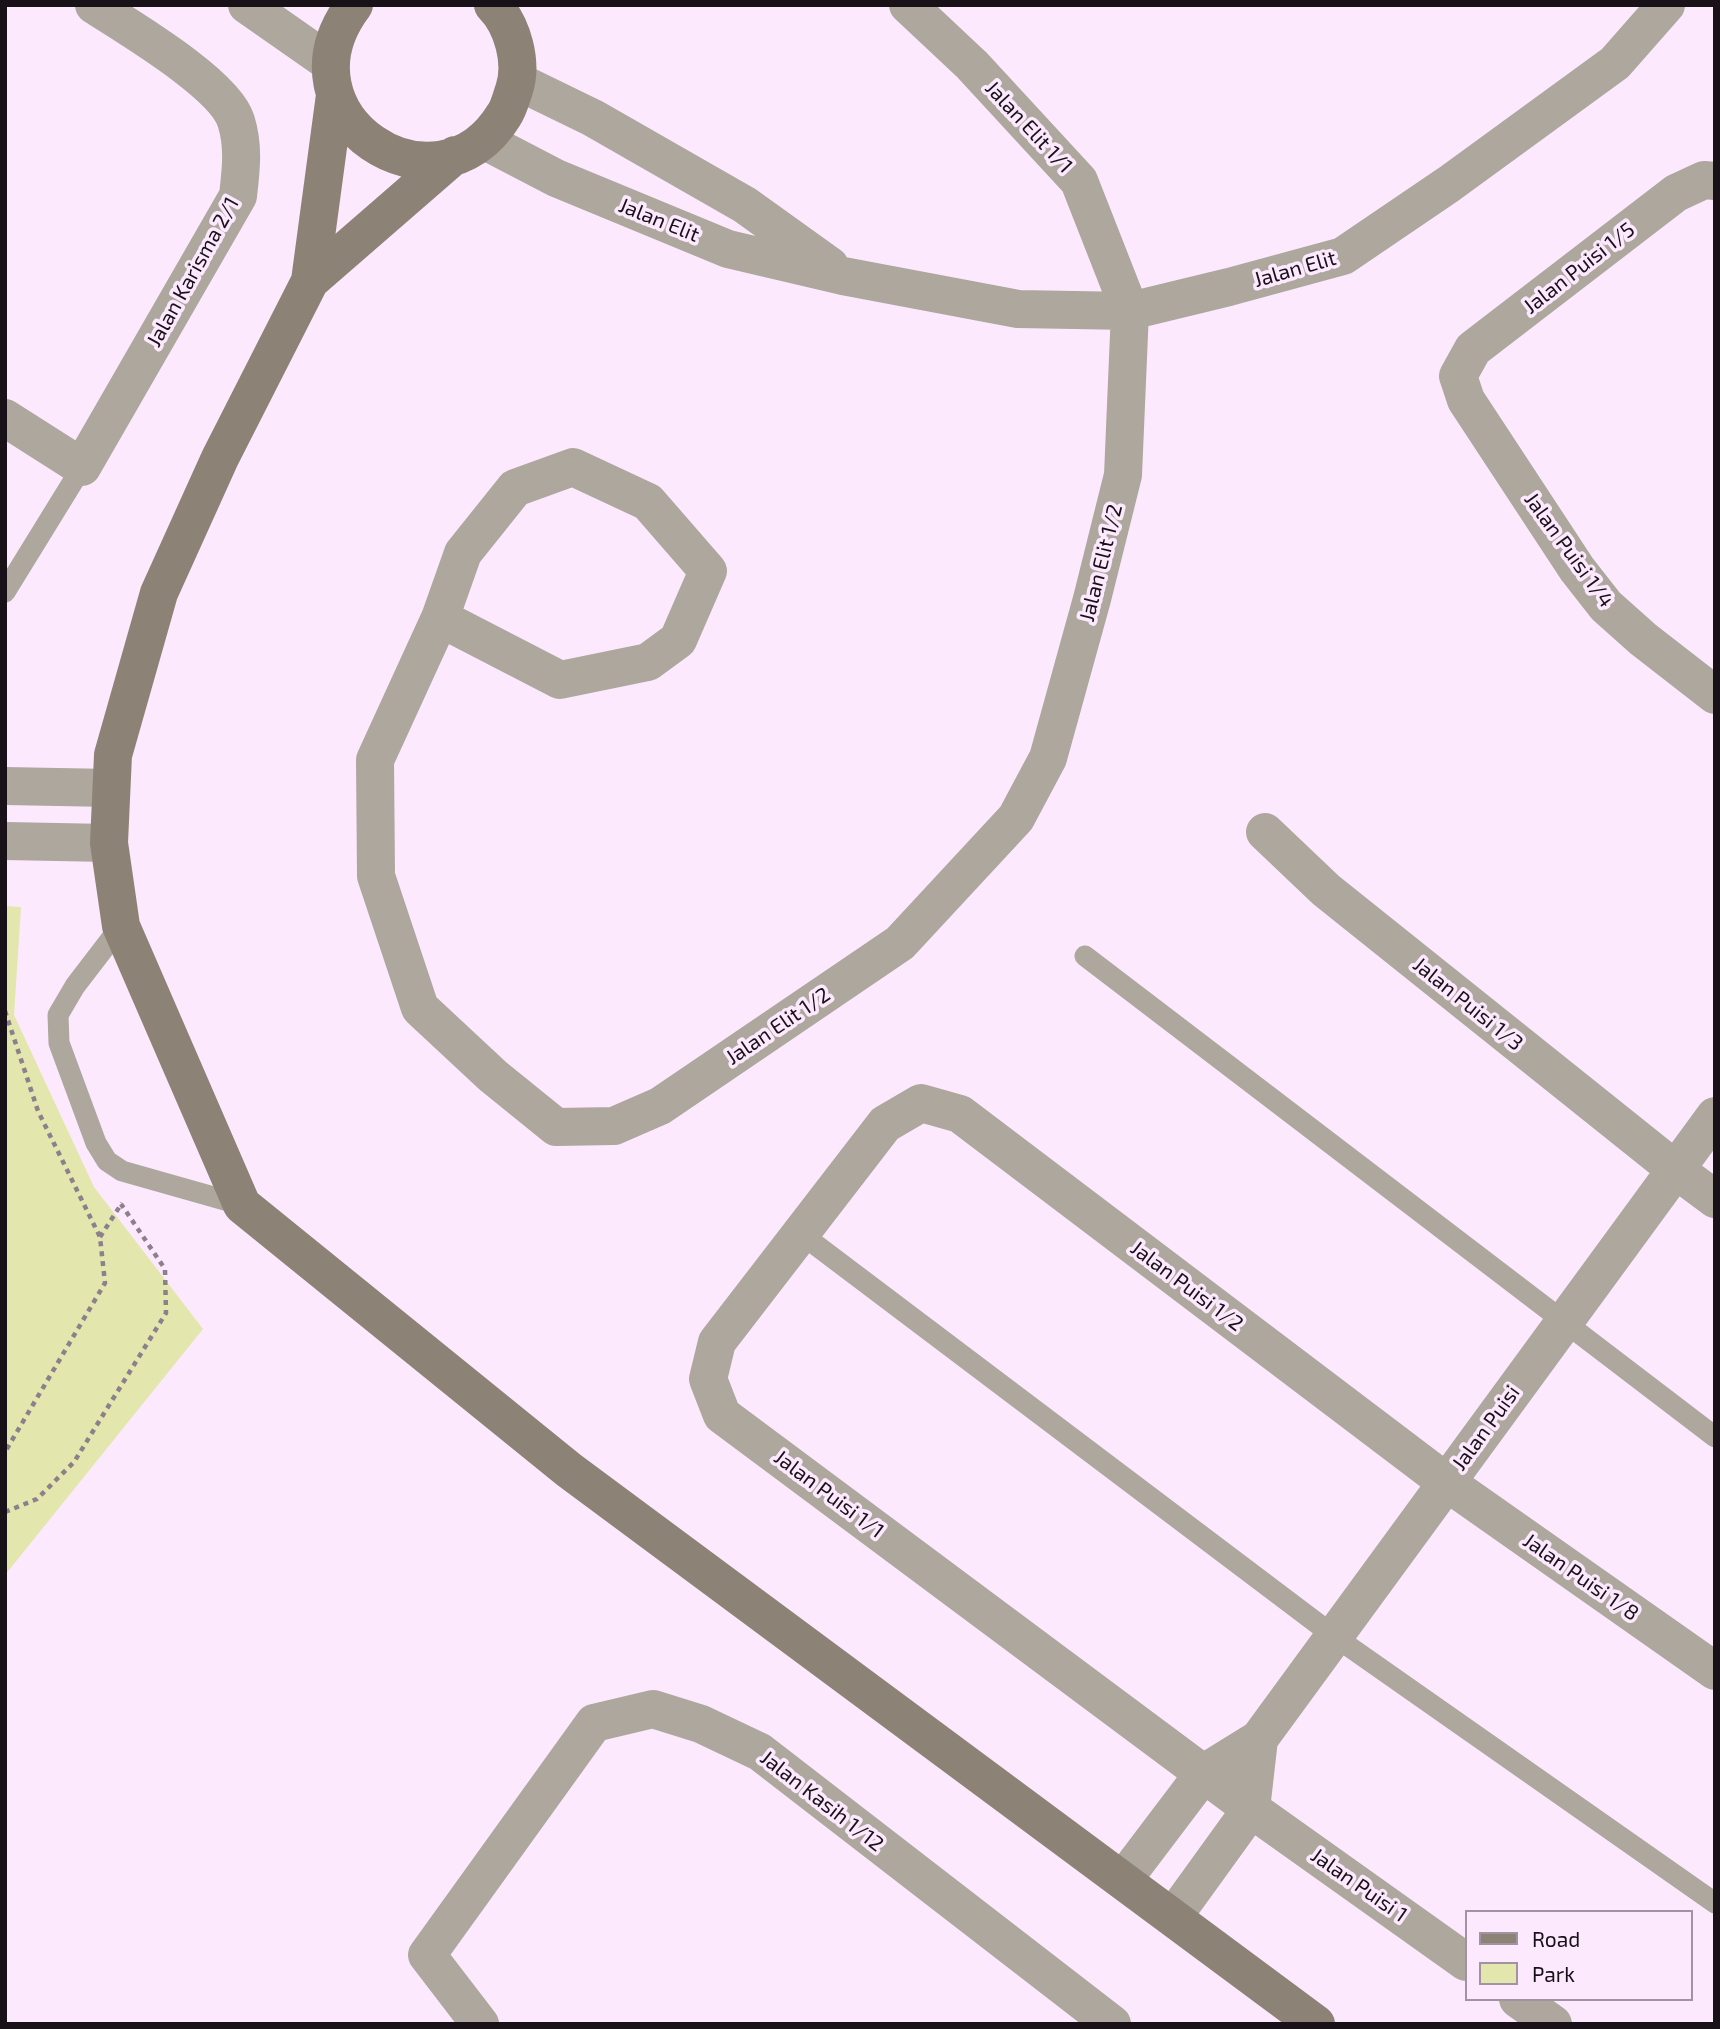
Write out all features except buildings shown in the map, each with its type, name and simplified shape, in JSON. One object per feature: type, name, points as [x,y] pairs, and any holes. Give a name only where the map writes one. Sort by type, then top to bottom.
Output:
[{"type":"street","name":"Jalan Karisma 2/1","points":[[82,467],[238,196],[243,156],[236,118],[214,89],[170,55],[94,5]]},
{"type":"street","points":[[247,5],[333,79],[346,118],[361,137],[382,150],[405,159],[430,161],[469,148]]},
{"type":"street","points":[[354,5],[343,19],[334,40],[333,79],[310,281],[220,458],[159,593],[113,755],[109,843],[121,926],[242,1205],[569,1470],[1316,2024]]},
{"type":"street","name":"Jalan Elit 1/1","points":[[908,5],[972,65],[1079,181],[1130,311]]},
{"type":"street","name":"Jalan Elit","points":[[469,148],[556,178],[729,249],[843,276],[1018,309],[1130,311],[1343,256],[1449,184],[1615,63],[1666,5]]},
{"type":"street","points":[[310,281],[469,148],[505,114],[517,81],[517,54],[507,13]]},
{"type":"street","name":"Jalan Elit","points":[[517,81],[593,118],[745,205],[843,276]]},
{"type":"street","name":"Jalan Puisi 1/5","points":[[1458,376],[1473,349],[1676,193],[1704,180],[1715,181]]},
{"type":"street","name":"Jalan Elit 1/2","points":[[440,618],[560,680],[648,662],[678,640],[708,572],[648,502],[573,467],[515,488],[463,553],[440,618],[375,760],[376,876],[419,1008],[493,1076],[556,1127],[614,1126],[660,1106],[900,943],[1016,818],[1048,758],[1123,475],[1130,311]]},
{"type":"street","name":"Jalan Puisi 1/4","points":[[1458,376],[1466,400],[1577,569],[1606,606],[1643,639],[1715,695]]},
{"type":"street","points":[[5,418],[82,467]]},
{"type":"street","points":[[5,786],[111,788]]},
{"type":"street","name":"Jalan Puisi 1/3","points":[[1265,832],[1326,890],[1715,1199]]},
{"type":"street","points":[[5,841],[109,843]]},
{"type":"street","name":"Jalan Puisi 1/1","points":[[921,1103],[885,1124],[717,1342],[708,1379],[722,1415],[1251,1809]]},
{"type":"street","name":"Jalan Puisi 1/2","points":[[921,1103],[960,1114],[1446,1482]]},
{"type":"street","name":"Jalan Puisi","points":[[1123,1880],[1204,1773],[1259,1739],[1715,1116]]},
{"type":"street","name":"Jalan Puisi 1/8","points":[[1446,1482],[1715,1671]]},
{"type":"street","name":"Jalan Kasih 1/12","points":[[480,2024],[427,1955],[594,1723],[653,1709],[701,1724],[760,1752],[1088,2017]]},
{"type":"street","name":"Jalan Puisi","points":[[1173,1917],[1251,1809],[1259,1739]]},
{"type":"street","name":"Jalan Puisi 1","points":[[1251,1809],[1464,1961]]},
{"type":"street","points":[[1521,2001],[1553,2024]]},
{"type":"lane","points":[[5,592],[82,467]]},
{"type":"lane","points":[[121,926],[75,986],[58,1015],[59,1043],[96,1143],[107,1161],[122,1171],[242,1205]]},
{"type":"lane","points":[[1085,956],[1715,1437]]},
{"type":"lane","points":[[800,1233],[1334,1636],[1715,1903]]},
{"type":"path","points":[[5,1011],[38,1111],[100,1237],[105,1283],[5,1452]]},
{"type":"path","points":[[100,1237],[139,1176]]},
{"type":"path","points":[[5,1513],[37,1499],[74,1462],[166,1314],[165,1269],[121,1205]]},
{"type":"green space","points":[[5,906],[21,907],[14,1015],[94,1187],[203,1329],[5,1575]]}]
